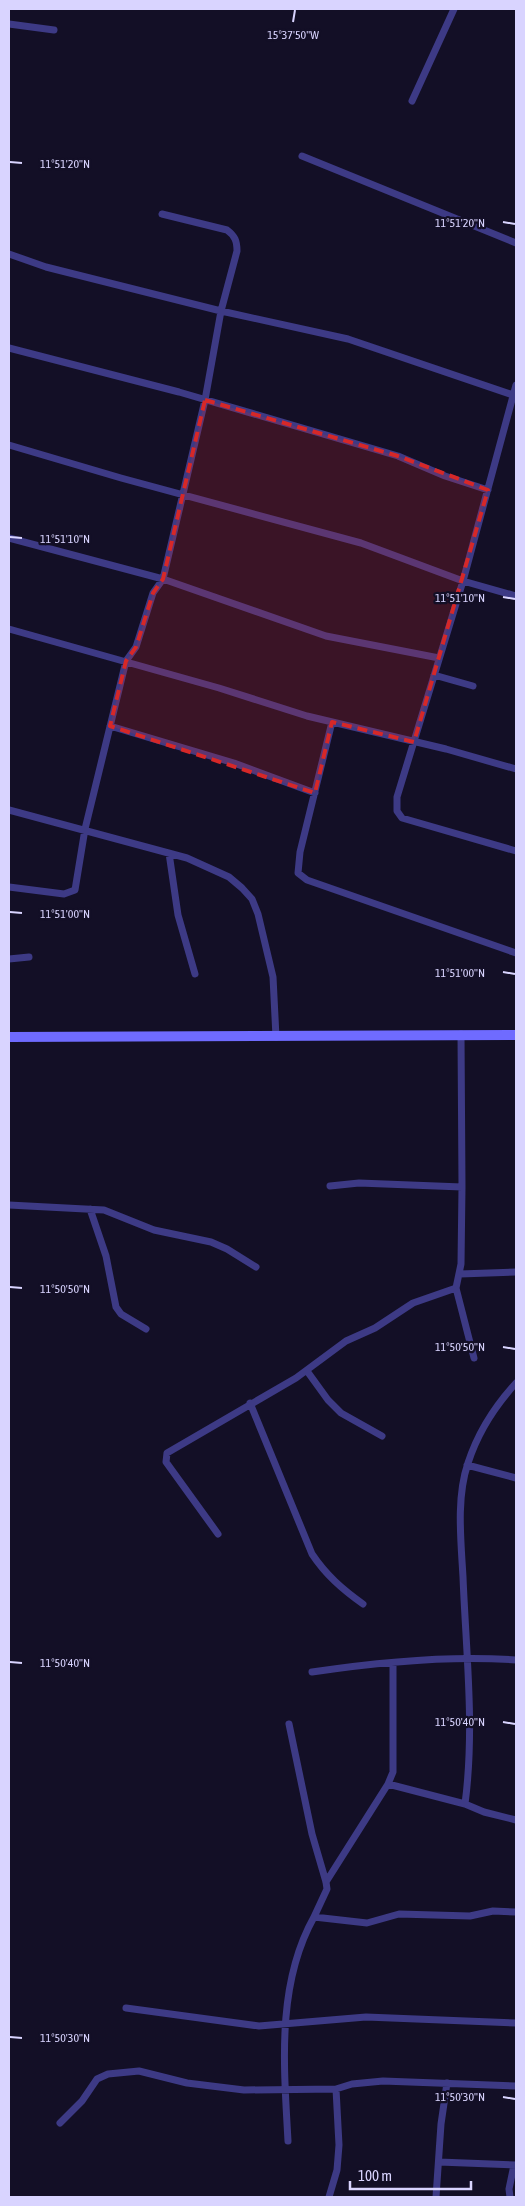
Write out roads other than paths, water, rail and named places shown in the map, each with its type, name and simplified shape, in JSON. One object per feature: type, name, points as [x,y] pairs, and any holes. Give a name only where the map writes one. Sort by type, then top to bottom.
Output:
[{"type":"main road","points":[[9,1037],[516,1035]]},
{"type":"street","points":[[412,101],[454,9]]},
{"type":"street","points":[[9,24],[54,30]]},
{"type":"street","points":[[302,156],[516,243]]},
{"type":"street","points":[[9,887],[64,894],[75,890],[85,829],[126,661],[136,647],[153,593],[163,579],[184,496],[205,400],[220,311],[237,251],[237,241],[233,234],[220,228],[162,214]]},
{"type":"street","points":[[9,254],[46,267],[220,311],[348,339],[515,396]]},
{"type":"street","points":[[9,348],[205,400],[398,456],[445,476],[488,490]]},
{"type":"street","points":[[516,385],[515,396],[463,581],[397,797],[397,811],[402,818],[516,850]]},
{"type":"street","points":[[9,444],[184,496],[361,542],[463,581],[516,596]]},
{"type":"street","points":[[9,538],[163,579],[326,636],[439,658]]},
{"type":"street","points":[[9,629],[126,661],[332,722],[516,769]]},
{"type":"street","points":[[434,675],[473,686]]},
{"type":"street","points":[[332,722],[297,867],[298,873],[301,876],[427,924],[516,953]]},
{"type":"street","points":[[110,726],[234,763],[315,793]]},
{"type":"street","points":[[9,810],[85,829],[200,863],[228,877],[242,888],[256,905],[272,977],[276,1037]]},
{"type":"street","points":[[169,853],[178,915],[195,974]]},
{"type":"street","points":[[9,959],[29,957]]},
{"type":"street","points":[[461,1034],[462,1187],[460,1274],[456,1288],[474,1358]]},
{"type":"street","points":[[330,1186],[359,1183],[462,1187]]},
{"type":"street","points":[[9,1205],[90,1209],[115,1213],[154,1230],[211,1242],[227,1249],[256,1268]]},
{"type":"street","points":[[90,1209],[106,1256],[116,1307],[121,1314],[146,1329]]},
{"type":"street","points":[[460,1274],[516,1272]]},
{"type":"street","points":[[218,1534],[166,1462],[165,1455],[194,1435],[307,1371],[346,1341],[375,1328],[413,1302],[456,1288]]},
{"type":"street","points":[[307,1371],[328,1400],[341,1413],[382,1436]]},
{"type":"street","points":[[465,1804],[470,1766],[471,1729],[466,1659],[461,1518],[467,1465],[488,1417],[516,1383]]},
{"type":"street","points":[[250,1403],[312,1554],[321,1568],[338,1587],[362,1604]]},
{"type":"street","points":[[467,1465],[516,1478]]},
{"type":"street","points":[[312,1672],[393,1663],[466,1659],[516,1660]]},
{"type":"street","points":[[326,1882],[388,1784],[394,1759],[393,1663]]},
{"type":"street","points":[[288,2141],[284,2024],[301,1944],[326,1889],[326,1882],[312,1834],[289,1724]]},
{"type":"street","points":[[388,1784],[465,1804],[484,1812],[516,1820]]},
{"type":"street","points":[[314,1917],[367,1923],[399,1914],[470,1916],[493,1911],[516,1912]]},
{"type":"street","points":[[126,2008],[172,2013],[244,2025],[284,2024],[366,2017],[516,2023]]},
{"type":"street","points":[[60,2123],[82,2101],[97,2079],[108,2074],[149,2072],[209,2087],[285,2091],[336,2089],[367,2082],[516,2086]]},
{"type":"street","points":[[436,2197],[446,2083]]},
{"type":"street","points":[[329,2197],[337,2170],[339,2145],[336,2089]]},
{"type":"street","points":[[439,2162],[515,2165],[509,2189],[510,2197]]}]
